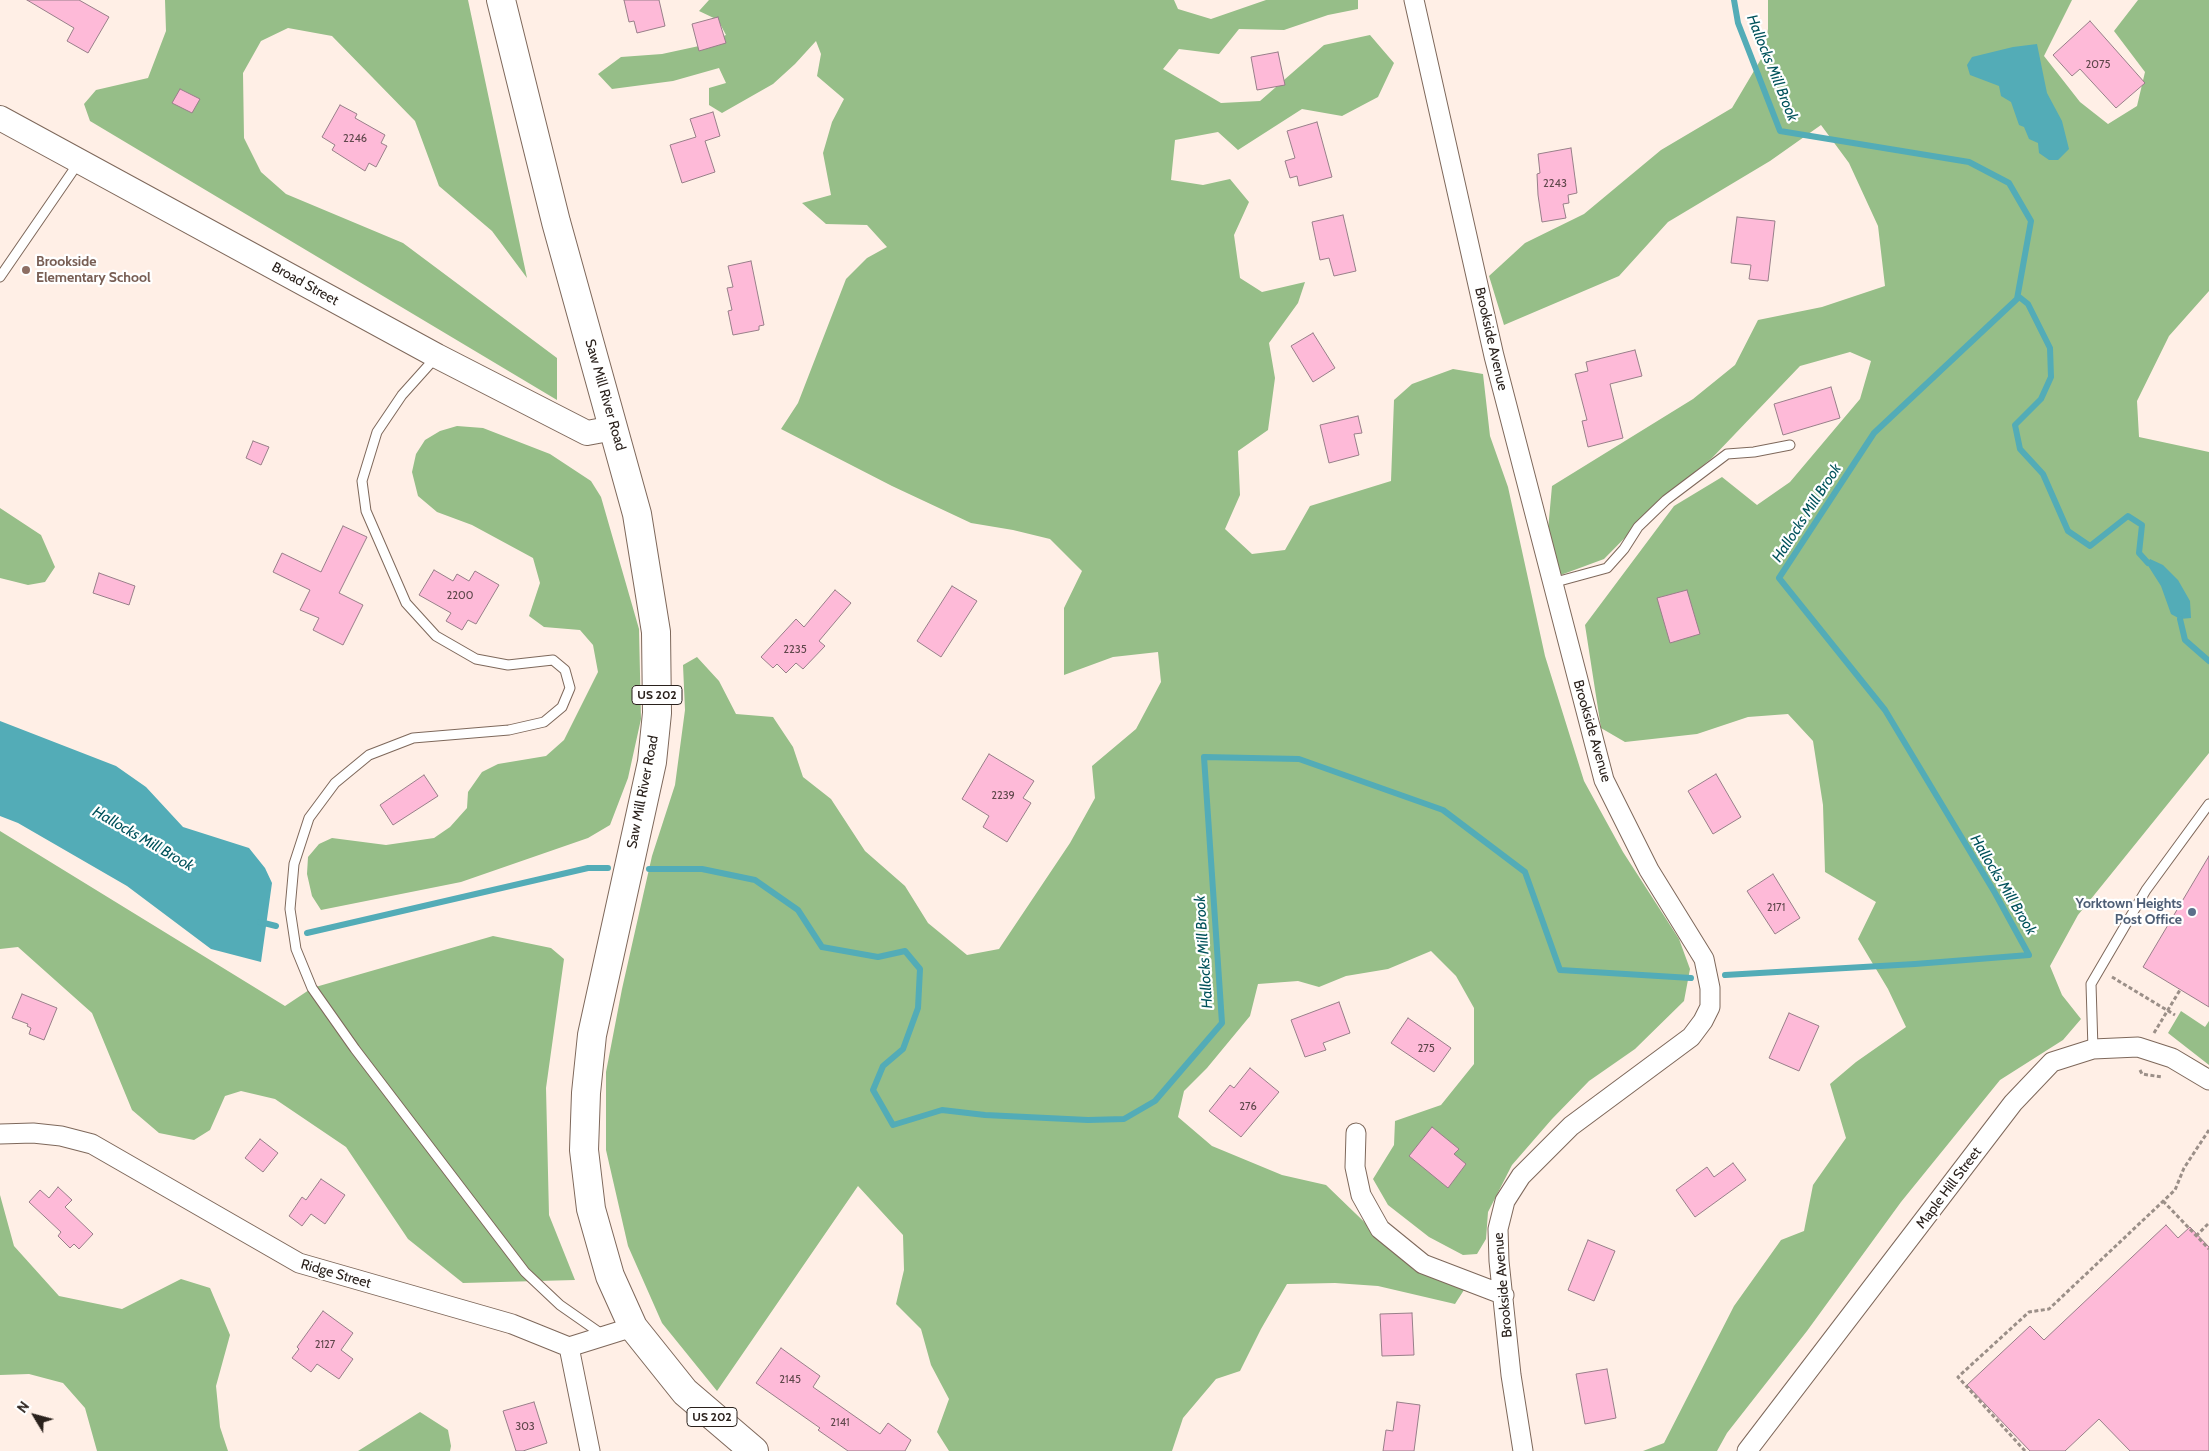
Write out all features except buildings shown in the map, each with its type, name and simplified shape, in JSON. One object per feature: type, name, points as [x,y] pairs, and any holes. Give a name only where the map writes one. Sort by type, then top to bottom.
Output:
[{"type":"highway","name":"Saw Mill River Road","points":[[501,0],[556,222],[637,514],[646,560],[656,632],[657,713],[652,762],[592,1035],[586,1093],[584,1150],[591,1209],[610,1276],[632,1327],[685,1392],[754,1451]]},
{"type":"street","name":"Brookside Avenue","points":[[1414,0],[1494,356],[1604,780],[1649,870],[1704,958],[1710,988],[1710,1007],[1703,1021],[1691,1037],[1571,1126],[1521,1176],[1505,1201],[1498,1229],[1499,1261],[1511,1375],[1523,1451]]},
{"type":"street","name":"Broad Street","points":[[0,118],[438,356],[587,433],[614,428]]},
{"type":"street","name":"Maple Hill Street","points":[[1748,1451],[2034,1079],[2052,1062],[2093,1049],[2138,1047],[2172,1058],[2209,1080]]},
{"type":"street","name":"Ridge Street","points":[[0,1134],[33,1133],[61,1136],[92,1144],[299,1264],[512,1324],[569,1346]]},
{"type":"street","points":[[1356,1133],[1355,1167],[1361,1195],[1380,1230],[1423,1264],[1504,1295]]},
{"type":"street","points":[[590,1451],[569,1346],[632,1327]]},
{"type":"lane","points":[[0,277],[80,161]]},
{"type":"lane","points":[[438,356],[402,395],[377,432],[362,481],[366,511],[406,603],[436,636],[476,659],[508,665],[553,660],[565,670],[570,688],[562,707],[544,722],[509,730],[413,738],[370,756],[335,782],[309,818],[294,864],[291,916],[295,944],[312,988],[525,1272],[560,1305],[604,1336]]},
{"type":"lane","points":[[1552,583],[1607,568],[1624,549],[1638,527],[1666,500],[1727,454],[1754,452],[1790,445]]},
{"type":"lane","points":[[2093,1049],[2091,984],[2146,890],[2209,804]]},
{"type":"path","points":[[2108,975],[2175,1015]]},
{"type":"path","points":[[2154,1033],[2180,990]]},
{"type":"path","points":[[2025,1451],[1958,1377],[2029,1312],[2049,1309],[2175,1190],[2184,1168],[2209,1130]]},
{"type":"path","points":[[2163,1201],[2209,1249]]},
{"type":"path","points":[[2196,1236],[2209,1223]]},
{"type":"green space","points":[[165,0],[468,0],[527,278],[492,231],[439,186],[415,121],[332,36],[288,28],[261,41],[243,73],[244,138],[261,172],[286,194],[403,243],[557,358],[557,400],[90,121],[84,104],[96,90],[148,78],[166,31]]},
{"type":"green space","points":[[709,0],[1174,0],[1178,9],[1211,19],[1266,0],[1358,0],[1358,9],[1328,15],[1284,30],[1239,29],[1219,54],[1179,49],[1163,69],[1221,103],[1260,101],[1324,45],[1370,35],[1394,63],[1378,97],[1342,116],[1302,109],[1238,150],[1218,132],[1175,140],[1171,180],[1203,185],[1230,179],[1249,202],[1234,235],[1240,278],[1262,292],[1305,282],[1298,303],[1269,343],[1275,378],[1268,430],[1238,451],[1240,495],[1225,529],[1252,554],[1285,550],[1310,506],[1391,481],[1394,400],[1412,384],[1453,369],[1483,374],[1490,436],[1508,487],[1545,656],[1584,781],[1623,852],[1679,939],[1690,969],[1684,1001],[1635,1049],[1589,1081],[1552,1119],[1512,1165],[1488,1212],[1486,1239],[1477,1254],[1463,1255],[1429,1237],[1388,1205],[1373,1179],[1394,1145],[1395,1121],[1441,1105],[1474,1064],[1474,1008],[1456,976],[1431,951],[1388,969],[1346,976],[1319,987],[1298,981],[1258,984],[1250,1016],[1207,1068],[1184,1091],[1178,1117],[1212,1146],[1282,1175],[1326,1185],[1414,1270],[1464,1290],[1455,1304],[1378,1286],[1335,1283],[1287,1284],[1240,1371],[1216,1379],[1183,1418],[1172,1451],[949,1451],[937,1432],[949,1399],[931,1365],[921,1329],[896,1304],[904,1270],[903,1235],[858,1186],[717,1391],[662,1323],[628,1246],[606,1150],[606,1072],[622,989],[652,856],[675,785],[685,710],[683,665],[697,657],[719,681],[736,714],[773,717],[793,747],[803,777],[831,799],[865,851],[905,886],[928,923],[967,955],[999,949],[1070,843],[1095,798],[1092,766],[1136,729],[1161,682],[1158,652],[1113,657],[1064,675],[1064,608],[1082,571],[1050,539],[971,523],[892,486],[781,429],[798,403],[846,279],[867,258],[887,247],[867,225],[826,224],[802,203],[831,195],[823,153],[832,122],[844,99],[817,76],[821,54],[816,41],[773,84],[722,113],[709,105],[709,88],[726,83],[719,68],[673,81],[612,89],[598,74],[621,57],[662,54],[699,46],[726,35],[718,20],[699,11]]},
{"type":"green space","points":[[1768,0],[2072,0],[2044,56],[2080,102],[2108,124],[2137,106],[2145,72],[2114,31],[2138,0],[2209,0],[2209,291],[2169,336],[2137,401],[2139,437],[2209,452],[2209,753],[2078,915],[2050,966],[2062,995],[2081,1019],[2063,1040],[2000,1080],[1901,1202],[1807,1331],[1727,1433],[1717,1451],[1643,1451],[1664,1443],[1734,1306],[1781,1240],[1804,1231],[1813,1185],[1846,1138],[1830,1084],[1856,1062],[1906,1027],[1888,989],[1858,939],[1876,902],[1825,872],[1823,805],[1813,741],[1788,714],[1748,717],[1697,734],[1625,742],[1601,728],[1585,625],[1674,506],[1722,477],[1757,505],[1790,482],[1860,399],[1871,361],[1850,352],[1800,366],[1712,458],[1667,495],[1604,559],[1558,576],[1548,530],[1552,486],[1693,399],[1735,365],[1758,320],[1822,307],[1885,286],[1878,226],[1849,163],[1821,125],[1770,161],[1668,222],[1619,276],[1504,325],[1489,276],[1525,243],[1584,214],[1661,150],[1732,108],[1764,54],[1768,29]]},
{"type":"green space","points":[[457,426],[483,428],[550,454],[591,481],[601,497],[639,629],[641,719],[628,778],[610,825],[588,838],[461,882],[321,910],[312,896],[307,874],[308,857],[319,844],[332,838],[386,845],[434,838],[450,827],[467,808],[468,792],[482,772],[498,764],[546,756],[564,740],[598,672],[593,645],[580,630],[544,627],[529,616],[540,583],[533,558],[472,525],[437,512],[418,496],[412,472],[416,454],[425,440],[440,431]]},
{"type":"green space","points":[[0,508],[41,535],[55,567],[45,582],[28,585],[0,578]]},
{"type":"green space","points":[[0,831],[285,1006],[312,988],[493,936],[551,948],[564,959],[546,1088],[549,1215],[575,1280],[463,1283],[408,1239],[346,1147],[275,1099],[241,1091],[225,1096],[210,1130],[194,1140],[159,1133],[132,1110],[92,1013],[18,947],[0,949]]},
{"type":"green space","points":[[2181,1011],[2205,1027],[2209,1021],[2209,1065],[2168,1033]]},
{"type":"green space","points":[[0,1195],[14,1246],[59,1296],[122,1309],[181,1279],[210,1288],[230,1335],[216,1386],[220,1427],[228,1451],[97,1451],[85,1408],[63,1383],[29,1374],[0,1375]]},
{"type":"green space","points":[[420,1412],[448,1430],[450,1451],[358,1451]]},
{"type":"water","points":[[2037,44],[2047,93],[2062,121],[2069,149],[2058,160],[2049,160],[2039,153],[2038,143],[2029,139],[2024,127],[2019,125],[2011,102],[2001,96],[1999,86],[1970,75],[1967,65],[1972,57],[2013,47]]},
{"type":"water","points":[[2150,559],[2163,565],[2178,580],[2190,601],[2191,618],[2180,619],[2171,614],[2161,586],[2147,564]]},
{"type":"water","points":[[0,721],[116,766],[146,787],[183,827],[249,848],[265,868],[272,883],[261,962],[211,949],[127,886],[18,823],[0,816]]},
{"type":"waterway","name":"Hallocks Mill Brook","points":[[1725,975],[2029,955],[1995,893],[1885,710],[1779,578],[1874,433],[2017,299],[2031,221],[2009,183],[1969,162],[1780,131],[1738,23],[1734,0]]},
{"type":"waterway","points":[[2018,296],[2028,304],[2050,348],[2051,377],[2041,399],[2015,425],[2020,449],[2043,474],[2068,531],[2090,546],[2128,516],[2142,525],[2139,553],[2148,563]]},
{"type":"waterway","points":[[2180,619],[2185,640],[2209,661]]},
{"type":"waterway","name":"Hallocks Mill Brook","points":[[649,869],[702,869],[755,880],[798,910],[822,947],[878,957],[905,951],[920,969],[918,1008],[903,1049],[883,1066],[873,1090],[893,1125],[942,1110],[985,1115],[1088,1120],[1124,1119],[1155,1101],[1222,1023],[1204,757],[1299,759],[1443,810],[1525,872],[1560,970],[1691,978]]},
{"type":"waterway","name":"Hallocks Mill Brook","points":[[307,933],[588,868],[608,868]]},
{"type":"waterway","name":"Hallocks Mill Brook","points":[[260,922],[276,926]]},
{"type":"place","name":"Brookside Elementary School","points":[[26,270]]},
{"type":"place","name":"Yorktown Heights Post Office","points":[[2192,912]]}]
